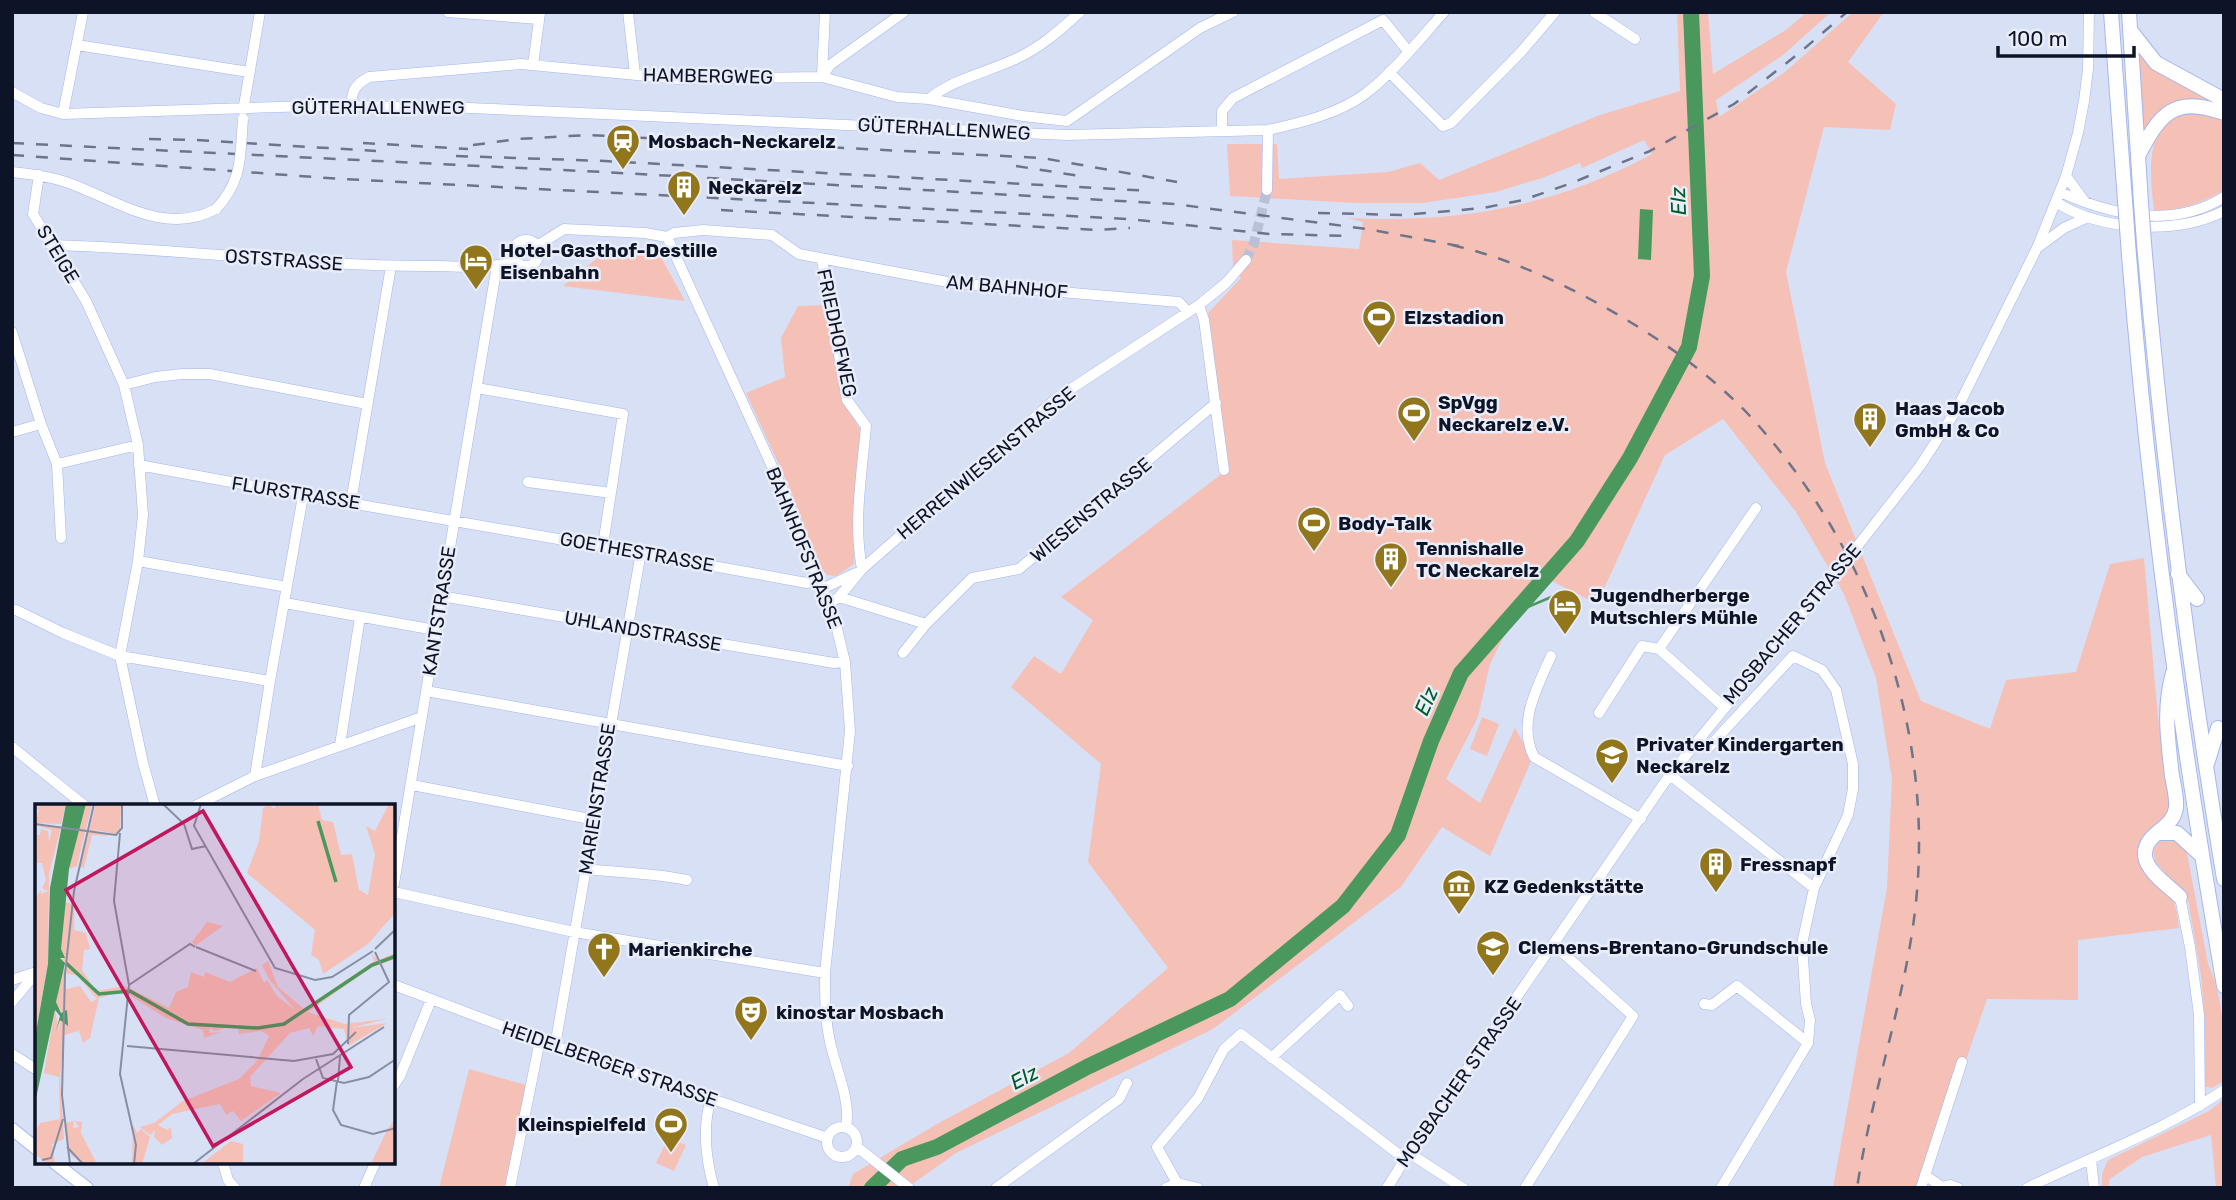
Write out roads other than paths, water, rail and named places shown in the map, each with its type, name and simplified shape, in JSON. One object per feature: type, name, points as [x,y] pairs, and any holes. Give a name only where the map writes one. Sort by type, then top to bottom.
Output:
[{"type":"highway","points":[[2111,12],[2137,363],[2174,669],[2200,854],[2224,986]]},
{"type":"highway","points":[[2129,12],[2137,157],[2165,466],[2178,573],[2224,879]]},
{"type":"highway","points":[[2129,29],[2156,63],[2224,100]]},
{"type":"highway","points":[[2137,157],[2153,128],[2162,117],[2173,110],[2188,106],[2205,107],[2224,113]]},
{"type":"highway","points":[[2178,573],[2197,599]]},
{"type":"highway","points":[[2174,669],[2167,692],[2166,721],[2176,807],[2169,824],[2148,841],[2146,862],[2180,897]]},
{"type":"highway","points":[[2206,769],[2218,728]]},
{"type":"highway","points":[[2157,833],[2178,833],[2200,854]]},
{"type":"main road","points":[[12,1129],[35,1147]]},
{"type":"main road","points":[[58,1165],[87,1188]]},
{"type":"street","points":[[64,114],[83,12]]},
{"type":"street","points":[[12,172],[39,175],[67,183],[121,206],[164,220],[203,216],[216,209],[229,195],[239,175],[243,113],[260,12]]},
{"type":"street","points":[[448,12],[539,16],[533,65]]},
{"type":"street","points":[[628,12],[635,74]]},
{"type":"street","points":[[822,77],[825,12]]},
{"type":"street","points":[[822,77],[830,65],[904,12]]},
{"type":"street","points":[[929,99],[944,87],[1015,60],[1044,44],[1080,12]]},
{"type":"street","points":[[1067,135],[1067,121],[1200,28],[1233,12]]},
{"type":"street","points":[[1267,190],[1268,130],[1298,123],[1351,103],[1365,94],[1444,12]]},
{"type":"street","points":[[1388,72],[1443,126],[1451,123],[1555,12]]},
{"type":"street","points":[[1594,12],[1635,39]]},
{"type":"street","name":"MOSBACHER STRASSE","points":[[1387,1188],[1670,775],[1848,558],[1920,466],[1957,409],[2037,248],[2066,176],[2084,102],[2088,69],[2089,12]]},
{"type":"street","points":[[1223,130],[1222,111],[1233,98],[1383,20],[1408,51]]},
{"type":"street","points":[[77,45],[249,72]]},
{"type":"street","name":"HAMBERGWEG","points":[[351,107],[352,92],[357,83],[369,77],[533,65],[679,79],[822,77],[897,97],[929,99],[1067,121]]},
{"type":"street","points":[[12,92],[41,108],[64,114],[243,113]]},
{"type":"street","name":"GÜTERHALLENWEG","points":[[243,113],[351,107],[474,108],[1067,135],[1268,130]]},
{"type":"street","name":"STEIGE","points":[[39,175],[33,214],[86,301],[124,385],[138,445],[143,515],[138,561],[120,656],[154,804]]},
{"type":"street","points":[[2066,176],[2085,203]]},
{"type":"street","points":[[2058,197],[2116,212],[2156,216],[2199,209],[2224,197]]},
{"type":"street","points":[[2058,197],[2072,212],[2150,227],[2171,227],[2205,220],[2224,211]]},
{"type":"street","points":[[2037,248],[2064,228],[2088,217]]},
{"type":"street","name":"AM BAHNHOF","points":[[537,246],[564,229],[653,233],[667,237],[674,233],[703,230],[772,235],[799,254],[822,260],[953,283],[1180,302],[1188,312]]},
{"type":"street","name":"BAHNHOFSTRASSE","points":[[667,237],[787,499],[829,604],[845,662],[850,712],[848,766],[825,973],[825,1012],[830,1043],[849,1114],[846,1128]]},
{"type":"street","points":[[527,240],[537,246],[539,255],[533,264],[523,266],[515,261],[513,250],[520,241],[527,240]]},
{"type":"street","name":"OSTSTRASSE","points":[[51,245],[125,247],[237,258],[391,266],[498,265],[515,261]]},
{"type":"street","name":"FRIEDHOFWEG","points":[[822,260],[847,400],[866,426],[858,537],[862,569]]},
{"type":"street","name":"HERRENWIESENSTRASSE","points":[[829,604],[839,597],[862,569],[1057,398],[1199,305],[1226,283],[1246,260]]},
{"type":"street","name":"KANTSTRASSE","points":[[396,873],[498,265]]},
{"type":"street","points":[[351,502],[391,266]]},
{"type":"street","points":[[1199,305],[1204,320],[1224,470]]},
{"type":"street","points":[[12,332],[41,424],[57,464],[61,538]]},
{"type":"street","points":[[124,385],[155,377],[210,374],[367,404]]},
{"type":"street","points":[[477,388],[623,414],[603,545]]},
{"type":"street","name":"WIESENSTRASSE","points":[[903,653],[934,615],[972,578],[1019,569],[1216,403]]},
{"type":"street","points":[[12,432],[41,424]]},
{"type":"street","points":[[57,464],[138,445]]},
{"type":"street","name":"FLURSTRASSE","points":[[139,465],[303,496],[454,520]]},
{"type":"street","points":[[528,482],[611,493]]},
{"type":"street","points":[[255,776],[303,496]]},
{"type":"street","points":[[1659,649],[1756,508]]},
{"type":"street","name":"GOETHESTRASSE","points":[[454,520],[821,584]]},
{"type":"street","name":"MARIENSTRASSE","points":[[555,1046],[641,552]]},
{"type":"street","points":[[138,561],[287,587]]},
{"type":"street","name":"HERRENWIESENSTRASSE","points":[[821,584],[862,569]]},
{"type":"street","name":"UHLANDSTRASSE","points":[[441,596],[834,663],[845,662]]},
{"type":"street","points":[[839,597],[926,624]]},
{"type":"street","points":[[285,603],[435,630]]},
{"type":"street","points":[[16,610],[120,656],[270,681]]},
{"type":"street","points":[[340,745],[360,617]]},
{"type":"street","points":[[1600,713],[1642,646],[1659,649],[1724,708]]},
{"type":"street","points":[[1550,656],[1529,708],[1527,733],[1534,757],[1641,819]]},
{"type":"street","points":[[1708,748],[1793,656],[1822,670],[1836,690],[1853,764],[1853,789],[1847,815],[1814,888],[1802,944],[1806,1004],[1810,1020],[1808,1042],[1721,1188]]},
{"type":"street","points":[[426,691],[848,766]]},
{"type":"street","points":[[199,804],[255,776],[422,717]]},
{"type":"street","points":[[12,747],[83,804]]},
{"type":"street","points":[[1670,775],[1814,888]]},
{"type":"street","points":[[412,785],[594,820]]},
{"type":"street","points":[[586,869],[652,873],[687,880]]},
{"type":"street","points":[[396,892],[574,932],[825,973]]},
{"type":"street","points":[[2180,897],[2199,1015],[2200,1106]]},
{"type":"street","points":[[1525,1188],[1633,1016],[1553,944]]},
{"type":"street","points":[[12,980],[35,973]]},
{"type":"street","points":[[12,1002],[35,974]]},
{"type":"street","name":"HEIDELBERGER STRASSE","points":[[396,986],[555,1046],[828,1138],[829,1148],[838,1157],[850,1155],[857,1147]]},
{"type":"street","points":[[1704,1004],[1712,1005],[1737,986],[1808,1042]]},
{"type":"street","points":[[1271,1058],[1340,995],[1348,1006]]},
{"type":"street","points":[[396,1081],[432,1000]]},
{"type":"street","points":[[1177,1184],[1157,1147],[1198,1098],[1224,1049],[1241,1034],[1407,1156],[1463,1188]]},
{"type":"street","points":[[510,1188],[540,1040]]},
{"type":"street","points":[[12,1054],[35,1069]]},
{"type":"street","points":[[1921,1188],[1962,1062]]},
{"type":"street","points":[[996,1188],[1119,1099],[1127,1083]]},
{"type":"street","points":[[2027,1188],[2200,1106],[2223,1091]]},
{"type":"street","points":[[710,1099],[706,1118],[709,1170],[714,1188]]},
{"type":"street","points":[[828,1138],[837,1128],[846,1128],[857,1138],[857,1147],[907,1186]]},
{"type":"street","points":[[2091,1159],[2094,1188]]},
{"type":"street","points":[[224,1165],[235,1188]]},
{"type":"street","points":[[364,1188],[374,1165]]},
{"type":"street","points":[[1925,1175],[1942,1187],[1950,1185],[1958,1188]]},
{"type":"street","points":[[1166,1188],[1177,1184],[1198,1188]]},
{"type":"waterway","name":"Elz","points":[[872,1188],[902,1159],[937,1147],[1087,1067],[1230,999],[1343,906],[1398,835],[1431,741],[1461,673],[1577,541],[1630,458],[1689,347],[1702,276],[1691,12]]},
{"type":"waterway","points":[[1514,613],[1556,595]]},
{"type":"tunnel","points":[[1246,260],[1254,243],[1267,190]]},
{"type":"railway","points":[[1318,213],[1404,215],[1483,208],[1523,200],[1569,184],[1650,151],[1734,104],[1847,12]]},
{"type":"railway","points":[[473,145],[588,135],[1042,158],[1177,182]]},
{"type":"railway","points":[[149,139],[376,151]]},
{"type":"railway","points":[[12,143],[1174,204],[1367,229],[1459,246]]},
{"type":"railway","points":[[363,143],[468,149]]},
{"type":"railway","points":[[12,155],[342,179],[1128,219],[1270,234],[1351,236]]},
{"type":"railway","points":[[456,156],[605,161],[1151,191]]},
{"type":"railway","points":[[1016,166],[1086,177]]},
{"type":"railway","points":[[721,210],[1097,230],[1130,228]]},
{"type":"railway","points":[[1452,245],[1538,274],[1610,310],[1673,350],[1731,397],[1789,464],[1825,516],[1855,571],[1880,629],[1899,689],[1912,751],[1918,814],[1918,877],[1908,956],[1857,1188]]},
{"type":"place","name":"Mosbach-Neckarelz","points":[[623,171]]},
{"type":"place","name":"Neckarelz","points":[[684,217]]},
{"type":"place","name":"Hotel-Gasthof-Destille Eisenbahn","points":[[476,291]]},
{"type":"place","name":"Elzstadion","points":[[1379,347]]},
{"type":"place","name":"SpVgg Neckarelz e.V.","points":[[1414,443]]},
{"type":"place","name":"Haas Jacob GmbH & Co","points":[[1870,449]]},
{"type":"place","name":"Body-Talk","points":[[1314,553]]},
{"type":"place","name":"Tennishalle TC Neckarelz","points":[[1391,589]]},
{"type":"place","name":"Jugendherberge Mutschlers Mühle","points":[[1565,636]]},
{"type":"place","name":"Privater Kindergarten Neckarelz","points":[[1612,785]]},
{"type":"place","name":"Fressnapf","points":[[1716,894]]},
{"type":"place","name":"KZ Gedenkstätte","points":[[1459,916]]},
{"type":"place","name":"Clemens-Brentano-Grundschule","points":[[1493,977]]},
{"type":"place","name":"Marienkirche","points":[[604,979]]},
{"type":"place","name":"kinostar Mosbach","points":[[751,1042]]},
{"type":"place","name":"Kleinspielfeld","points":[[671,1154]]}]
